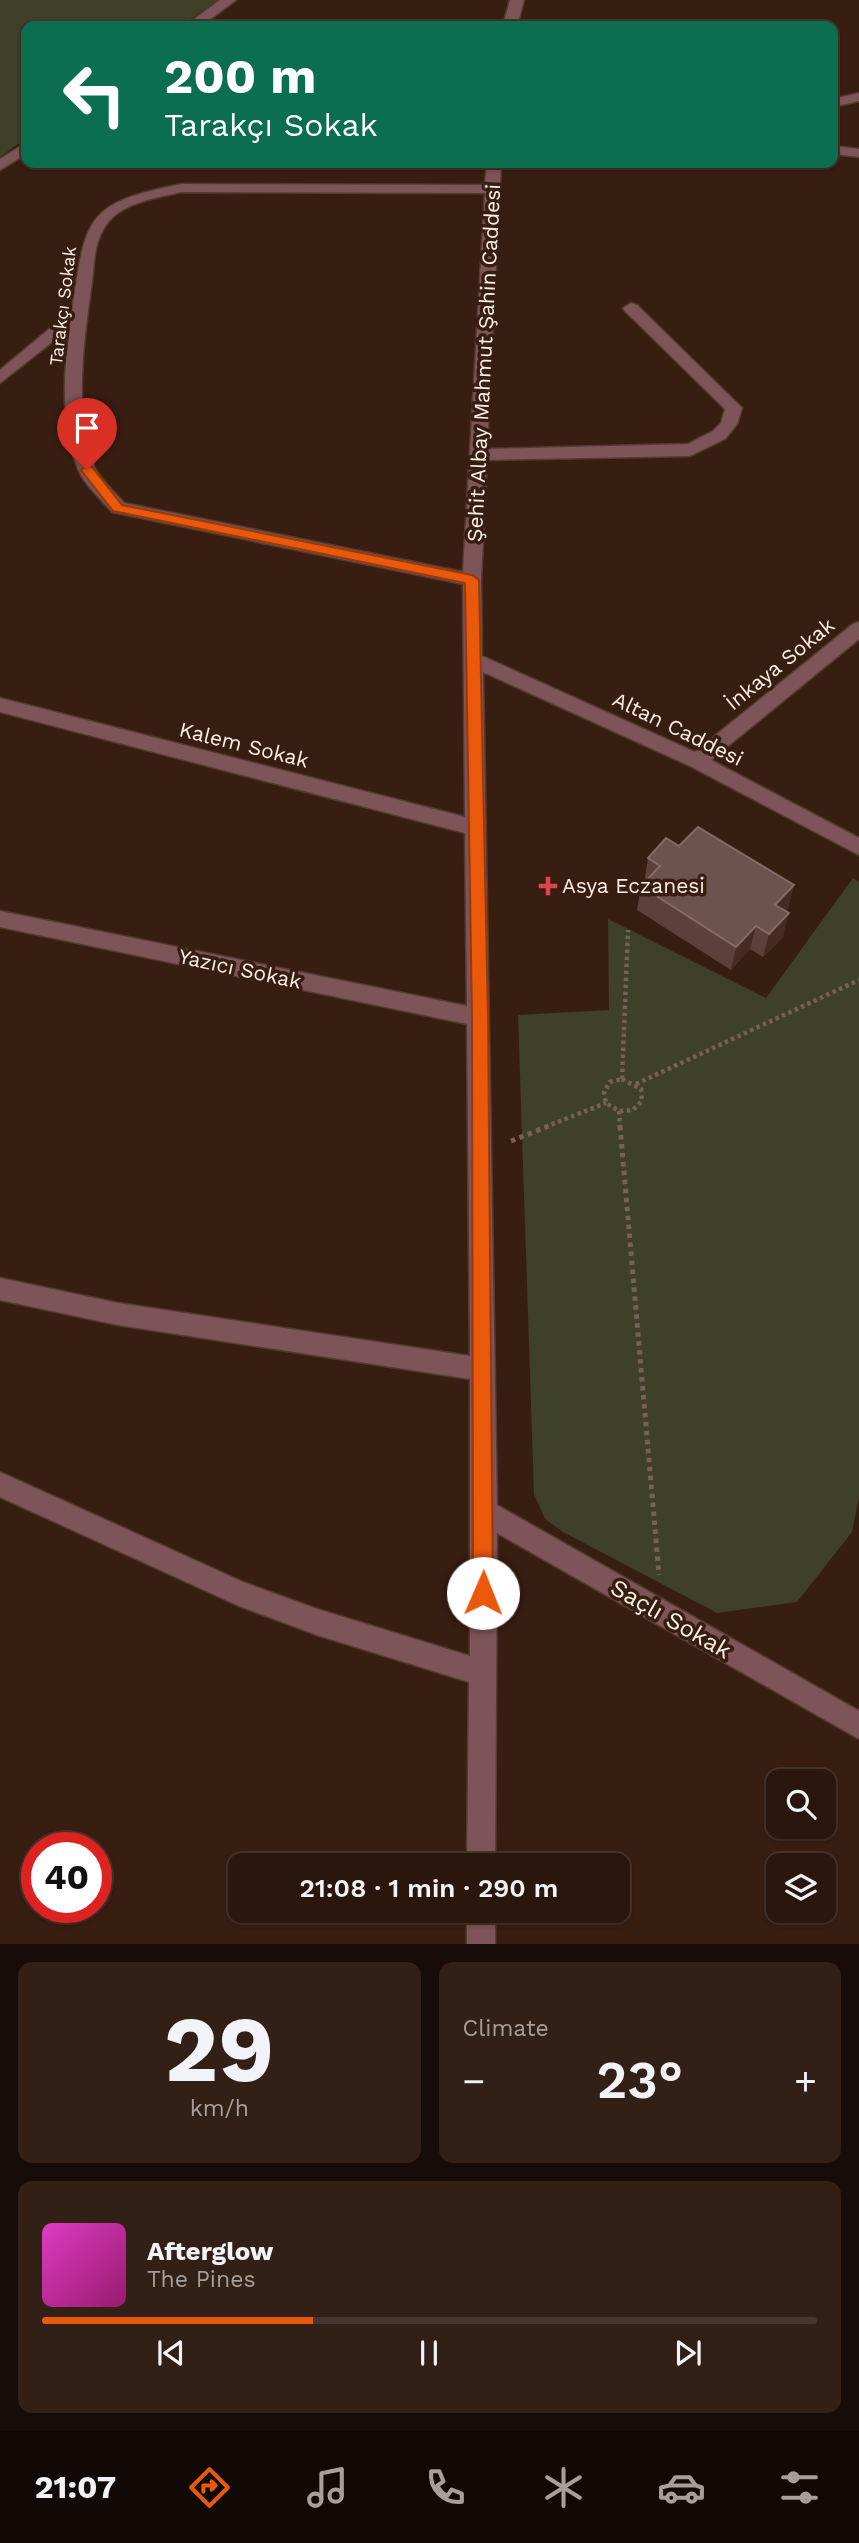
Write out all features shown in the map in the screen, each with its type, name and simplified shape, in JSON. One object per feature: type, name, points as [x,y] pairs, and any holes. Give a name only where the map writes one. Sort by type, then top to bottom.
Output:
[{"type":"street","points":[[199,21],[229,0]]},
{"type":"street","points":[[511,21],[517,0]]},
{"type":"street","points":[[838,102],[859,97]]},
{"type":"street","points":[[0,166],[21,150]]},
{"type":"street","points":[[838,151],[859,153]]},
{"type":"street","name":"Şehit Albay Mahmut Şahin Caddesi","points":[[481,1853],[484,1512],[480,1369],[480,1018],[472,580],[494,168]]},
{"type":"street","name":"Tarakçı Sokak","points":[[472,580],[118,508],[87,470],[77,440],[74,355],[89,247],[96,227],[114,210],[145,195],[182,188],[493,189]]},
{"type":"street","points":[[479,455],[690,450],[717,438],[726,430],[734,408],[631,308]]},
{"type":"street","points":[[0,378],[82,310]]},
{"type":"street","name":"İnkaya Sokak","points":[[697,761],[859,629]]},
{"type":"street","name":"Altan Caddesi","points":[[473,660],[697,761],[859,847]]},
{"type":"street","name":"Kalem Sokak","points":[[0,705],[477,828]]},
{"type":"street","name":"Yazıcı Sokak","points":[[0,919],[480,1018]]},
{"type":"street","points":[[0,1289],[118,1314],[480,1369]]},
{"type":"street","points":[[0,1484],[239,1593],[399,1650],[482,1673]]},
{"type":"street","name":"Saçlı Sokak","points":[[484,1512],[859,1726]]},
{"type":"street","points":[[481,1923],[481,1944]]},
{"type":"path","points":[[622,1079],[628,929]]},
{"type":"path","points":[[636,1084],[859,980]]},
{"type":"path","points":[[622,1079],[636,1084],[643,1095],[639,1106],[627,1112],[619,1111],[606,1102],[606,1086],[622,1079]]},
{"type":"path","points":[[481,1153],[606,1102]]},
{"type":"path","points":[[619,1111],[663,1615]]},
{"type":"green space","points":[[0,0],[218,0],[188,21],[21,21],[21,142],[0,157]]},
{"type":"green space","points":[[853,878],[859,882],[859,1497],[852,1532],[797,1602],[717,1613],[563,1532],[545,1519],[534,1494],[518,1015],[609,1010],[608,919],[766,998]]},
{"type":"building","points":[[698,827],[794,885],[775,905],[789,913],[769,934],[756,926],[736,947],[641,886],[660,866],[648,858],[666,838],[679,846]]},
{"type":"place","name":"Asya Eczanesi","points":[[548,886]]},
{"type":"route","points":[[87,470],[118,508],[472,580],[480,1018],[483,1593]]}]
